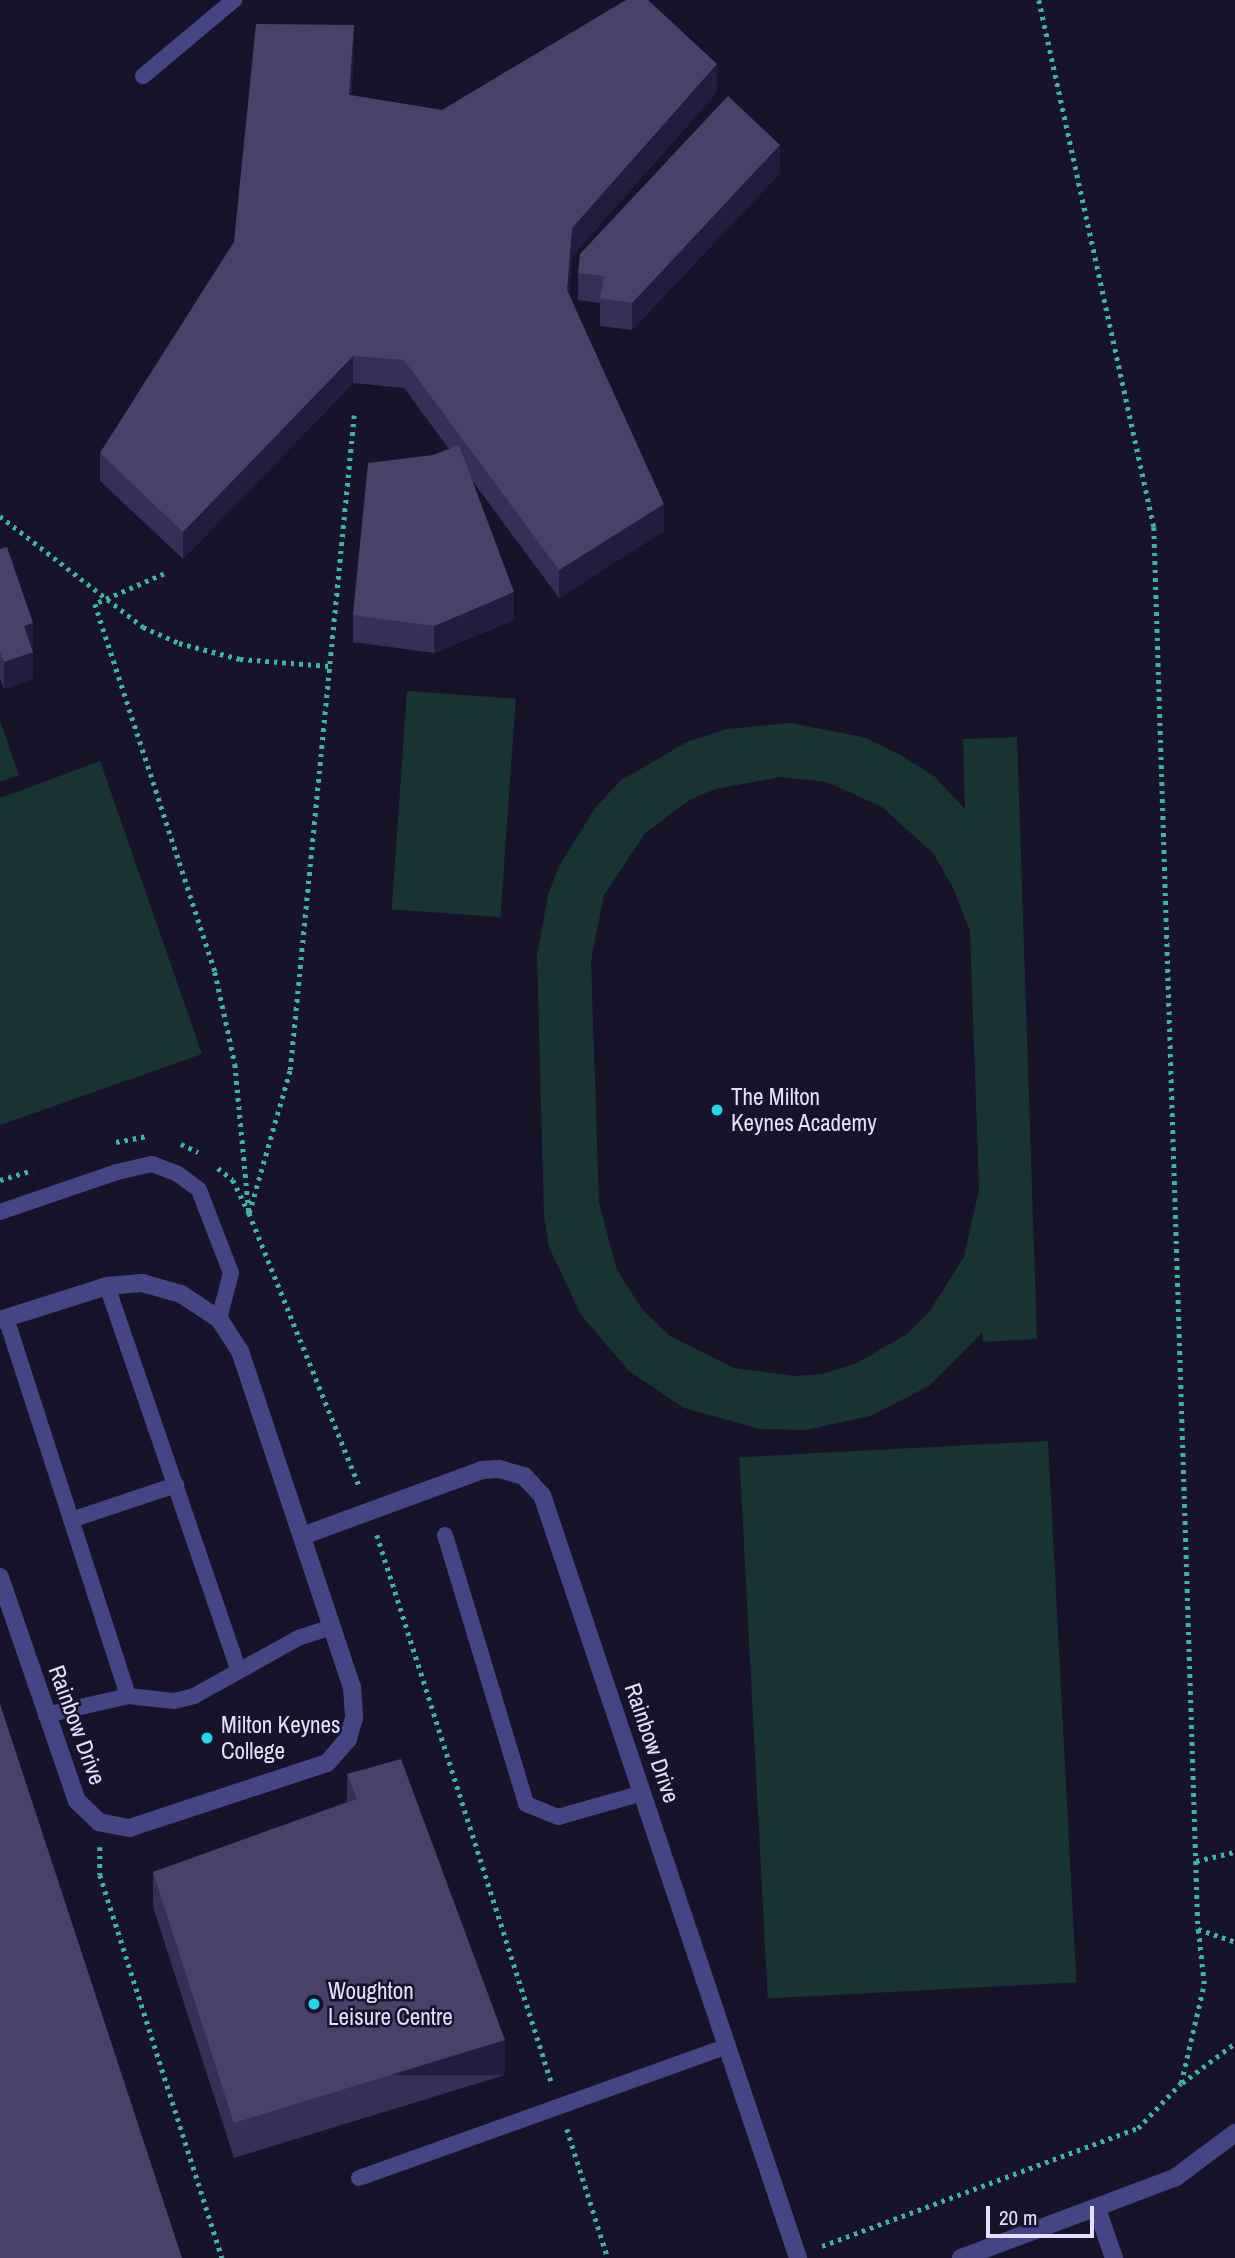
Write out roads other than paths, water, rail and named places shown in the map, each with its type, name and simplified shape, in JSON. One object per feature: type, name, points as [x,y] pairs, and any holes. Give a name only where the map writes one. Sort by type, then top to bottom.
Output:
[{"type":"street","points":[[3,1319],[107,1286],[142,1283],[181,1294],[219,1320],[240,1351],[332,1627]]},
{"type":"street","name":"Rainbow Drive","points":[[302,1536],[490,1469],[524,1476],[542,1495],[797,2257]]},
{"type":"street","name":"Rainbow Drive","points":[[0,1577],[5,1607],[77,1801],[99,1822],[129,1828],[327,1763],[348,1739],[354,1718],[352,1687],[332,1627]]},
{"type":"street","points":[[961,2258],[1176,2177],[1235,2133]]},
{"type":"street","points":[[1097,2209],[1114,2258]]},
{"type":"lane","points":[[143,76],[234,0]]},
{"type":"lane","points":[[0,1212],[117,1171],[152,1164],[178,1174],[199,1190],[231,1273],[219,1320]]},
{"type":"lane","points":[[107,1286],[239,1671]]},
{"type":"lane","points":[[3,1319],[128,1696]]},
{"type":"lane","points":[[71,1520],[176,1485]]},
{"type":"lane","points":[[445,1535],[526,1804],[558,1816],[643,1793]]},
{"type":"lane","points":[[46,1715],[128,1696],[174,1702],[194,1696],[298,1638],[332,1627]]},
{"type":"lane","points":[[359,2178],[727,2046]]},
{"type":"place","name":"The Milton Keynes Academy","points":[[717,1110]]},
{"type":"place","name":"Milton Keynes College","points":[[207,1738]]},
{"type":"place","name":"Woughton Leisure Centre","points":[[314,2004]]}]
